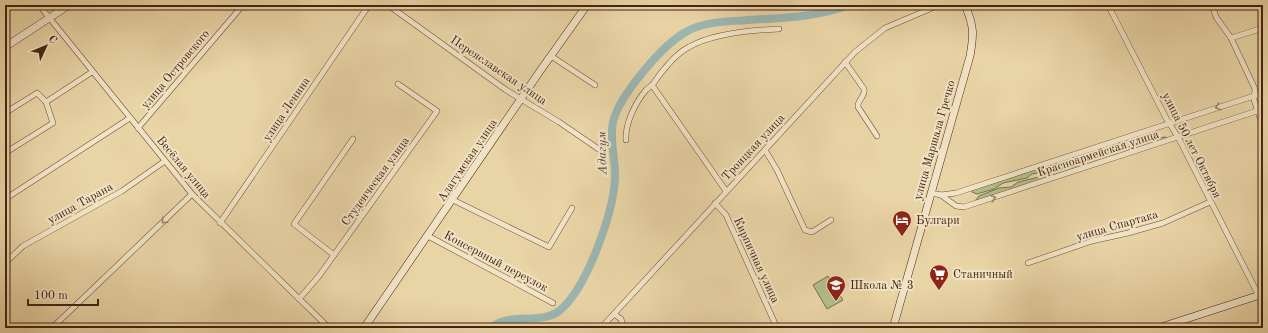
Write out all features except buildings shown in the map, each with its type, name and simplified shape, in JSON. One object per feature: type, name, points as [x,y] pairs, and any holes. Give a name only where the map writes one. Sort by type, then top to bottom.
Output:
[{"type":"main road","points":[[5,47],[70,5]]},
{"type":"main road","name":"Адагумская улица","points":[[364,328],[587,5]]},
{"type":"main road","name":"улица Маршала Гречко","points":[[893,328],[968,63],[973,39],[972,24],[965,5]]},
{"type":"main road","points":[[1158,328],[1261,294]]},
{"type":"street","name":"Весёлая улица","points":[[39,5],[192,194],[329,328]]},
{"type":"street","name":"улица Островского","points":[[138,128],[243,5]]},
{"type":"street","name":"улица Ленина","points":[[220,223],[369,5]]},
{"type":"street","name":"Переяславская улица","points":[[388,5],[521,99],[559,122],[600,150]]},
{"type":"street","name":"Троицкая улица","points":[[601,328],[845,62],[864,44],[885,28],[939,5]]},
{"type":"street","name":"улица 50 лет Октября","points":[[1108,5],[1178,137],[1210,202],[1261,294],[1263,304]]},
{"type":"street","points":[[1212,5],[1216,18],[1231,38],[1255,89],[1257,111],[1263,126]]},
{"type":"street","points":[[1231,38],[1263,28]]},
{"type":"street","points":[[626,140],[627,127],[633,110],[646,89],[652,85],[656,78],[681,52],[694,44],[728,34],[779,29]]},
{"type":"street","points":[[551,56],[596,85]]},
{"type":"street","points":[[845,62],[864,89],[864,93],[858,105],[877,136]]},
{"type":"street","points":[[46,102],[92,72]]},
{"type":"street","name":"Студенческая улица","points":[[299,299],[319,276],[437,111],[398,84]]},
{"type":"street","points":[[652,85],[726,191]]},
{"type":"street","points":[[5,113],[37,93],[46,102],[54,123],[5,153]]},
{"type":"street","name":"Красноармейская улица","points":[[931,193],[941,195],[968,190],[1263,93]]},
{"type":"street","name":"Красноармейская улица","points":[[941,195],[956,206],[964,207],[1263,108]]},
{"type":"street","name":"улица Островского","points":[[5,199],[130,118]]},
{"type":"street","points":[[334,254],[294,224],[353,139]]},
{"type":"street","points":[[765,150],[777,170],[805,230],[812,232],[831,220]]},
{"type":"street","name":"улица Тарана","points":[[5,262],[23,246],[122,191],[165,161]]},
{"type":"street","points":[[52,328],[192,194]]},
{"type":"street","points":[[453,200],[549,247],[572,208]]},
{"type":"street","name":"Кирпичная улица","points":[[716,202],[726,215],[777,328]]},
{"type":"street","name":"улица Спартака","points":[[1028,263],[1092,241],[1163,223],[1210,202]]},
{"type":"street","name":"Консервный переулок","points":[[428,236],[553,303]]},
{"type":"street","points":[[614,314],[621,319],[624,328]]},
{"type":"green space","points":[[1150,132],[1152,138],[1133,140],[1098,155],[1093,152],[1089,157],[1064,163],[1049,171],[1032,174],[1027,178],[1003,183],[994,189],[977,194],[972,192],[973,190]]},
{"type":"green space","points":[[1165,137],[1167,138],[1166,139],[975,201],[979,196],[999,188],[1011,187],[1018,182],[1043,176],[1063,166],[1074,167],[1082,160],[1134,146],[1142,141]]},
{"type":"green space","points":[[828,276],[843,300],[827,309],[813,285]]},
{"type":"waterway","name":"Адагум","points":[[490,328],[506,320],[542,317],[554,314],[559,311],[569,300],[579,286],[597,250],[604,230],[613,194],[615,179],[612,143],[613,122],[623,99],[632,86],[664,49],[684,33],[707,24],[799,16],[824,12],[849,5]]},
{"type":"place","name":"Булгари","points":[[902,237]]},
{"type":"place","name":"Станичный","points":[[939,291]]},
{"type":"place","name":"Школа № 3","points":[[836,302]]}]
